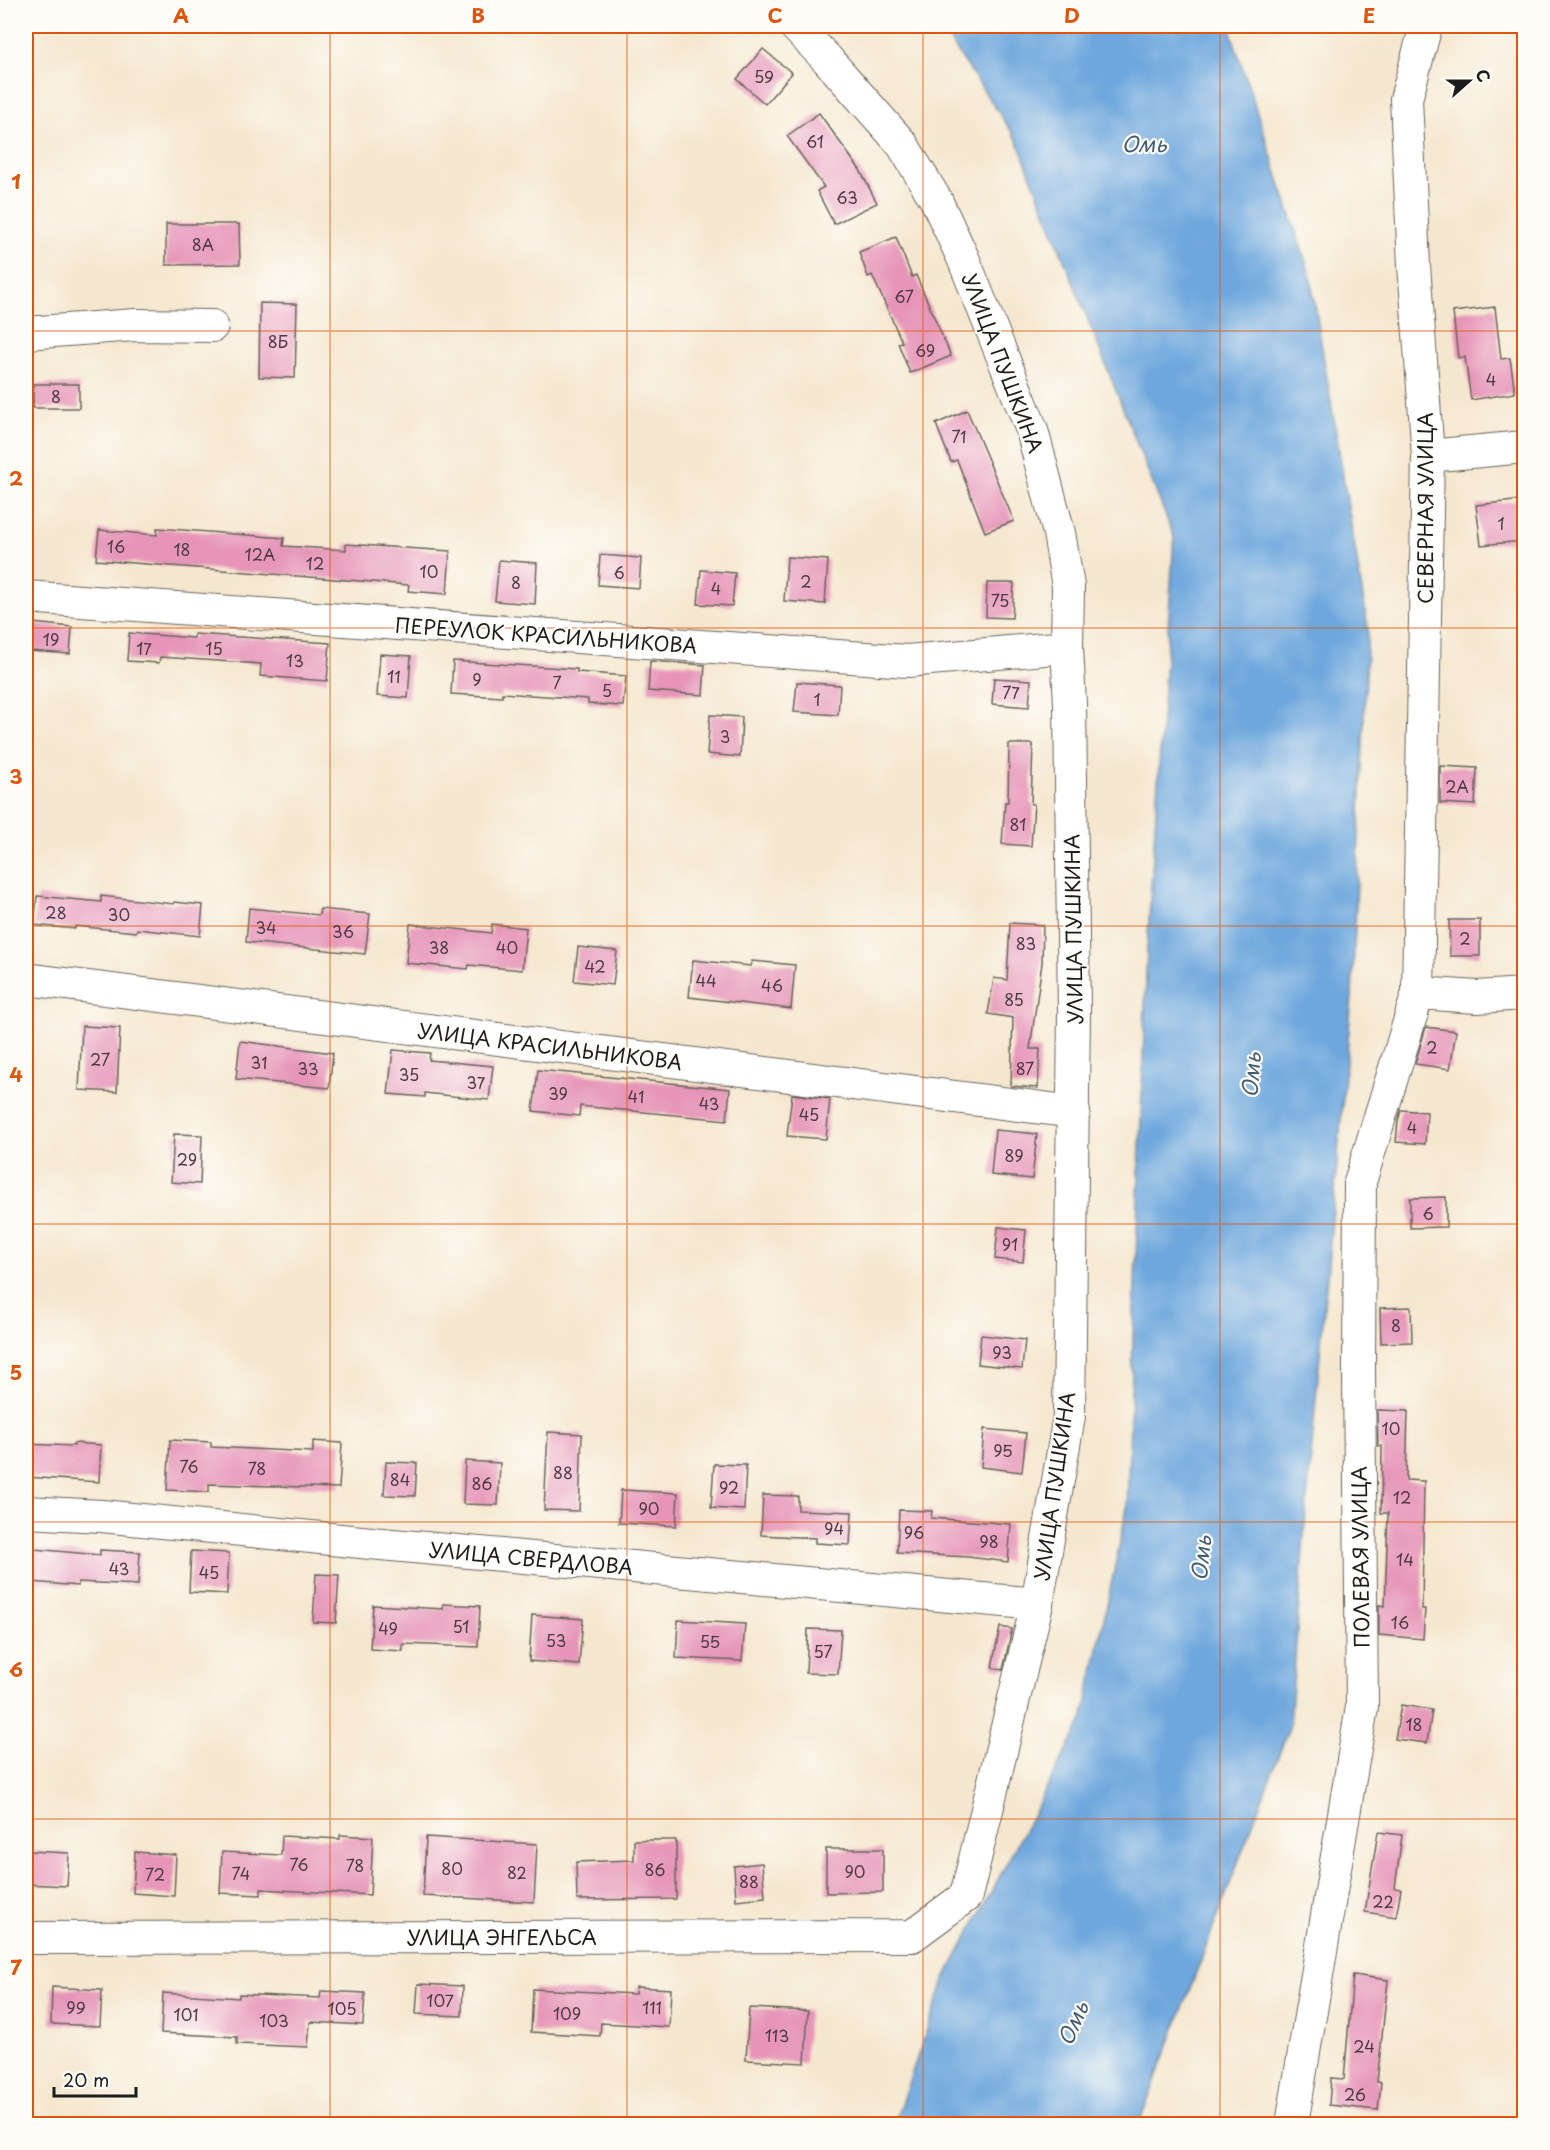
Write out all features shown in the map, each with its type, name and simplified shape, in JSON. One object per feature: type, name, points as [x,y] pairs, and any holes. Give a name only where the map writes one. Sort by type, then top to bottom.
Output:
[{"type":"street","name":"УЛИЦА ПУШКИНА","points":[[795,26],[902,144],[936,200],[963,258],[1035,442],[1059,533],[1068,586],[1074,1113],[1069,1416],[1037,1605],[966,1896]]},
{"type":"street","name":"СЕВЕРНАЯ УЛИЦА","points":[[1418,993],[1428,456],[1414,265],[1406,99],[1426,26]]},
{"type":"street","points":[[26,333],[135,326],[212,326]]},
{"type":"street","points":[[1428,456],[1524,447]]},
{"type":"street","name":"ПЕРЕУЛОК КРАСИЛЬНИКОВА","points":[[26,597],[907,661],[1067,648]]},
{"type":"street","name":"УЛИЦА КРАСИЛЬНИКОВА","points":[[26,979],[1074,1113]]},
{"type":"street","points":[[1418,993],[1477,997],[1524,994]]},
{"type":"street","name":"ПОЛЕВАЯ УЛИЦА","points":[[1292,2124],[1362,1707],[1360,1182],[1418,993]]},
{"type":"street","name":"УЛИЦА СВЕРДЛОВА","points":[[26,1512],[102,1516],[1037,1605]]},
{"type":"street","name":"УЛИЦА ЭНГЕЛЬСА","points":[[26,1938],[912,1936],[966,1896]]},
{"type":"water","name":"Омь","points":[[940,26],[1229,26],[1310,275],[1368,628],[1352,996],[1305,1522],[1290,1725],[1139,2124],[894,2124],[944,1981],[1083,1720],[1127,1508],[1147,948],[1174,537],[1016,138]]},
{"type":"building","points":[[763,49],[792,73],[765,104],[737,79]]},
{"type":"building","points":[[819,113],[860,170],[877,203],[834,224],[817,191],[824,187],[787,136]]},
{"type":"building","points":[[166,224],[239,224],[240,264],[166,265]]},
{"type":"building","points":[[896,237],[912,277],[916,275],[951,356],[910,373],[898,343],[902,342],[872,275],[868,277],[859,252]]},
{"type":"building","points":[[260,303],[297,304],[295,378],[259,377]]},
{"type":"building","points":[[1495,307],[1501,359],[1510,358],[1515,393],[1471,400],[1465,357],[1458,358],[1453,312]]},
{"type":"building","points":[[33,384],[79,384],[79,408],[33,408]]},
{"type":"building","points":[[967,410],[1014,521],[985,532],[957,460],[951,462],[936,424]]},
{"type":"building","points":[[1524,500],[1524,541],[1481,545],[1476,505]]},
{"type":"building","points":[[157,528],[284,538],[283,546],[346,550],[346,544],[450,551],[447,594],[408,591],[409,585],[96,560],[99,530],[157,535]]},
{"type":"building","points":[[600,555],[641,558],[639,588],[598,585]]},
{"type":"building","points":[[787,557],[828,560],[825,604],[784,601]]},
{"type":"building","points":[[499,560],[537,563],[535,604],[495,601]]},
{"type":"building","points":[[701,570],[735,573],[732,606],[698,604]]},
{"type":"building","points":[[987,583],[1014,583],[1012,618],[986,617]]},
{"type":"building","points":[[32,623],[72,627],[70,654],[30,651]]},
{"type":"building","points":[[129,633],[194,638],[194,634],[330,643],[327,681],[260,676],[261,664],[160,657],[159,663],[127,661]]},
{"type":"building","points":[[380,654],[411,656],[408,698],[377,696]]},
{"type":"building","points":[[453,661],[577,669],[577,672],[626,676],[623,706],[588,704],[588,699],[502,693],[502,697],[451,694]]},
{"type":"building","points":[[650,661],[705,665],[703,695],[648,691]]},
{"type":"building","points":[[994,678],[1031,680],[1029,707],[992,704]]},
{"type":"building","points":[[797,682],[840,685],[838,715],[794,712]]},
{"type":"building","points":[[710,715],[742,717],[740,757],[707,754]]},
{"type":"building","points":[[1009,744],[1033,744],[1031,804],[1034,804],[1031,846],[1002,844],[1005,802],[1008,802]]},
{"type":"building","points":[[1440,766],[1477,768],[1475,805],[1440,803]]},
{"type":"building","points":[[37,896],[101,902],[101,896],[203,905],[200,936],[137,929],[136,932],[75,926],[75,929],[34,925]]},
{"type":"building","points":[[249,908],[319,915],[320,909],[370,914],[365,954],[246,942]]},
{"type":"building","points":[[1449,920],[1480,920],[1480,956],[1450,956]]},
{"type":"building","points":[[1010,923],[1043,925],[1042,963],[1030,1049],[1040,1049],[1038,1088],[1011,1086],[1013,1018],[988,1014],[994,978],[1007,980]]},
{"type":"building","points":[[410,924],[491,933],[492,924],[526,928],[522,970],[469,965],[468,969],[406,963]]},
{"type":"building","points":[[578,947],[617,951],[613,985],[574,981]]},
{"type":"building","points":[[693,960],[751,966],[752,961],[795,965],[791,1009],[689,997]]},
{"type":"building","points":[[82,1026],[120,1028],[117,1092],[79,1090]]},
{"type":"building","points":[[1426,1027],[1456,1031],[1450,1069],[1415,1064]]},
{"type":"building","points":[[240,1041],[333,1053],[329,1088],[236,1079]]},
{"type":"building","points":[[393,1050],[430,1053],[429,1060],[493,1066],[489,1100],[425,1093],[425,1097],[388,1094]]},
{"type":"building","points":[[538,1070],[730,1089],[727,1120],[580,1106],[579,1116],[533,1111]]},
{"type":"building","points":[[792,1094],[830,1099],[826,1139],[787,1136]]},
{"type":"building","points":[[1401,1110],[1427,1112],[1425,1144],[1396,1142]]},
{"type":"building","points":[[995,1130],[1037,1134],[1032,1179],[991,1175]]},
{"type":"building","points":[[174,1134],[202,1135],[200,1184],[171,1182]]},
{"type":"building","points":[[1446,1197],[1446,1227],[1410,1228],[1410,1198]]},
{"type":"building","points":[[998,1227],[1026,1230],[1023,1262],[995,1259]]},
{"type":"building","points":[[1411,1307],[1412,1342],[1381,1343],[1380,1308]]},
{"type":"building","points":[[981,1335],[1025,1340],[1022,1369],[978,1364]]},
{"type":"building","points":[[1377,1410],[1408,1411],[1406,1480],[1424,1481],[1422,1609],[1425,1609],[1423,1639],[1379,1635],[1379,1605],[1385,1606],[1388,1513],[1381,1513],[1382,1446],[1378,1446]]},
{"type":"building","points":[[984,1429],[1026,1433],[1022,1472],[981,1467]]},
{"type":"building","points":[[548,1432],[582,1434],[579,1511],[544,1510]]},
{"type":"building","points":[[170,1440],[211,1442],[211,1447],[313,1452],[313,1441],[342,1443],[339,1488],[209,1484],[209,1492],[167,1490]]},
{"type":"building","points":[[74,1443],[101,1445],[99,1482],[26,1477],[26,1444],[74,1446]]},
{"type":"building","points":[[465,1461],[500,1463],[498,1505],[463,1504]]},
{"type":"building","points":[[386,1462],[417,1463],[415,1496],[384,1495]]},
{"type":"building","points":[[714,1464],[746,1465],[744,1510],[711,1508]]},
{"type":"building","points":[[621,1490],[678,1493],[676,1526],[619,1523]]},
{"type":"building","points":[[763,1495],[798,1496],[798,1510],[852,1512],[850,1545],[815,1543],[815,1538],[761,1535]]},
{"type":"building","points":[[899,1510],[932,1511],[931,1518],[1011,1524],[1008,1562],[897,1553]]},
{"type":"building","points":[[34,1549],[100,1555],[100,1550],[140,1552],[138,1585],[78,1582],[78,1586],[32,1582]]},
{"type":"building","points":[[191,1551],[229,1553],[227,1594],[189,1592]]},
{"type":"building","points":[[316,1574],[339,1575],[336,1623],[313,1622]]},
{"type":"building","points":[[443,1604],[480,1606],[478,1647],[403,1644],[403,1651],[370,1649],[373,1605],[443,1609]]},
{"type":"building","points":[[532,1615],[583,1619],[579,1665],[529,1661]]},
{"type":"building","points":[[678,1620],[745,1624],[742,1661],[676,1658]]},
{"type":"building","points":[[1000,1627],[1012,1629],[1003,1670],[992,1667]]},
{"type":"building","points":[[808,1629],[841,1630],[838,1674],[806,1673]]},
{"type":"building","points":[[1401,1705],[1432,1710],[1427,1743],[1395,1739]]},
{"type":"building","points":[[1378,1832],[1402,1835],[1395,1888],[1401,1889],[1396,1917],[1365,1912]]},
{"type":"building","points":[[340,1835],[373,1837],[370,1895],[261,1889],[261,1895],[220,1893],[222,1852],[281,1855],[282,1836],[340,1839]]},
{"type":"building","points":[[426,1837],[537,1844],[534,1902],[423,1896]]},
{"type":"building","points":[[634,1840],[676,1840],[676,1899],[577,1900],[576,1862],[634,1860]]},
{"type":"building","points":[[826,1849],[883,1849],[883,1892],[826,1893]]},
{"type":"building","points":[[28,1851],[69,1853],[67,1886],[26,1884]]},
{"type":"building","points":[[135,1852],[176,1855],[174,1896],[133,1893]]},
{"type":"building","points":[[762,1863],[765,1897],[736,1900],[734,1866]]},
{"type":"building","points":[[1353,1975],[1388,1980],[1377,2082],[1381,2082],[1378,2110],[1329,2105],[1331,2078],[1344,2079]]},
{"type":"building","points":[[418,1984],[463,1986],[462,2016],[416,2014]]},
{"type":"building","points":[[52,1987],[102,1990],[100,2026],[51,2024]]},
{"type":"building","points":[[636,1987],[671,1989],[669,2027],[601,2023],[600,2036],[531,2032],[533,1989],[635,1994]]},
{"type":"building","points":[[321,1991],[365,1993],[363,2025],[310,2022],[308,2047],[237,2044],[237,2037],[161,2033],[163,1993],[239,1998],[239,1994],[320,1998]]},
{"type":"building","points":[[749,2008],[808,2011],[805,2063],[746,2060]]}]
